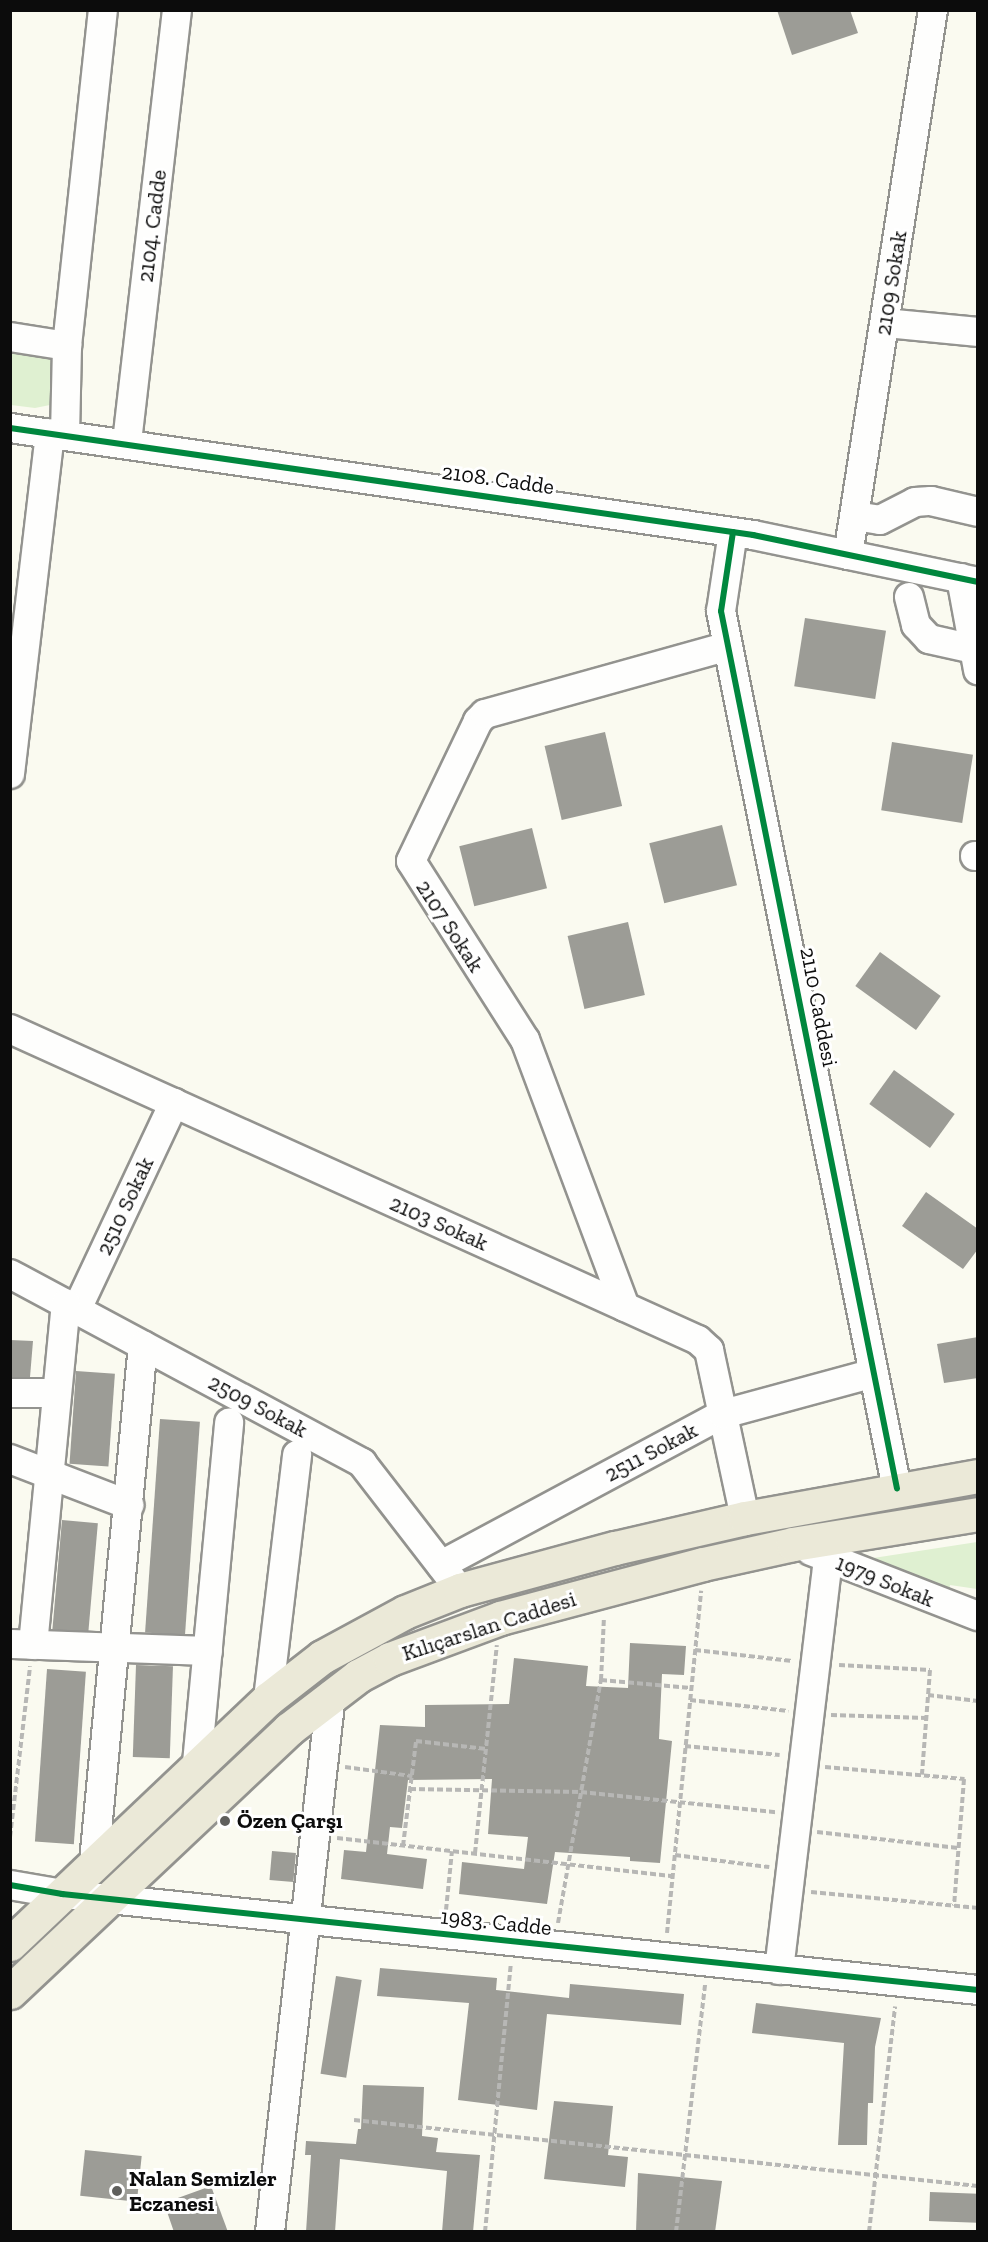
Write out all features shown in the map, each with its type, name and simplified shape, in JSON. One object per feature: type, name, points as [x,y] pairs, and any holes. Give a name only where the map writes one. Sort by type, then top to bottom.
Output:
[{"type":"main road","name":"Kılıçarslan Caddesi","points":[[10,1944],[197,1763],[268,1699],[322,1657],[363,1633],[460,1590],[745,1518],[978,1476]]},
{"type":"main road","name":"Kılıçarslan Caddesi","points":[[10,1992],[106,1898],[289,1729],[331,1695],[390,1659],[500,1618],[703,1564],[793,1544],[978,1514]]},
{"type":"street","points":[[10,774],[57,434],[103,10]]},
{"type":"street","name":"2104. Cadde","points":[[127,442],[177,10]]},
{"type":"street","name":"2109 Sokak","points":[[849,555],[933,10]]},
{"type":"street","points":[[885,323],[978,332]]},
{"type":"street","points":[[10,337],[67,346]]},
{"type":"street","name":"2108. Cadde","points":[[10,428],[127,442],[733,532],[969,580]]},
{"type":"street","points":[[855,516],[880,520],[915,502],[932,501],[978,512]]},
{"type":"street","name":"2110 Caddesi","points":[[733,532],[720,605],[897,1489]]},
{"type":"street","points":[[909,597],[916,626],[929,639],[975,659],[969,580]]},
{"type":"street","name":"2107 Sokak","points":[[625,1307],[525,1040],[411,861],[478,721],[485,714],[728,646]]},
{"type":"street","name":"2103 Sokak","points":[[10,1029],[704,1344],[723,1414],[745,1518]]},
{"type":"street","name":"2510 Sokak","points":[[22,1644],[49,1477],[57,1394],[71,1306],[174,1103]]},
{"type":"street","name":"2509 Sokak","points":[[10,1274],[362,1462],[460,1590]]},
{"type":"street","points":[[94,1862],[116,1650],[143,1345]]},
{"type":"street","name":"2511 Sokak","points":[[441,1564],[723,1414],[874,1373]]},
{"type":"street","points":[[10,1393],[57,1394]]},
{"type":"street","points":[[197,1763],[229,1422]]},
{"type":"street","points":[[268,1699],[297,1455]]},
{"type":"street","points":[[10,1459],[49,1477],[129,1505]]},
{"type":"street","name":"1979 Sokak","points":[[793,1544],[978,1616]]},
{"type":"street","points":[[779,1970],[828,1558]]},
{"type":"street","points":[[22,1644],[116,1650],[208,1651]]},
{"type":"street","points":[[270,2232],[331,1695]]},
{"type":"street","name":"1983. Cadde","points":[[10,1885],[62,1894],[513,1943],[978,1990]]},
{"type":"path","points":[[665,1958],[703,1564]]},
{"type":"path","points":[[555,1947],[566,1864],[601,1680],[605,1589]]},
{"type":"path","points":[[475,1854],[484,1787],[500,1618]]},
{"type":"path","points":[[10,1837],[22,1644]]},
{"type":"path","points":[[695,1650],[816,1664],[930,1670],[922,1775]]},
{"type":"path","points":[[601,1680],[691,1688]]},
{"type":"path","points":[[928,1695],[978,1701]]},
{"type":"path","points":[[403,1846],[416,1741],[487,1749]]},
{"type":"path","points":[[686,1746],[964,1779],[954,1906]]},
{"type":"path","points":[[323,1765],[412,1776]]},
{"type":"path","points":[[410,1788],[484,1787],[581,1792],[680,1802],[958,1848]]},
{"type":"path","points":[[315,1835],[673,1876]]},
{"type":"path","points":[[444,1935],[452,1851]]},
{"type":"path","points":[[675,1855],[790,1880],[978,1908]]},
{"type":"path","points":[[485,2232],[513,1943]]},
{"type":"path","points":[[676,2232],[707,1963]]},
{"type":"path","points":[[869,2232],[897,1982]]},
{"type":"path","points":[[354,2120],[978,2186]]},
{"type":"green space","points":[[10,349],[48,355],[60,375],[55,404],[35,408],[11,405]]},
{"type":"green space","points":[[977,1542],[977,1589],[950,1585],[949,1597],[854,1561]]},
{"type":"building","points":[[777,10],[850,10],[858,33],[792,55]]},
{"type":"building","points":[[805,618],[886,631],[875,699],[794,686]]},
{"type":"building","points":[[605,732],[622,806],[562,820],[545,746]]},
{"type":"building","points":[[892,742],[973,755],[962,823],[881,810]]},
{"type":"building","points":[[722,825],[737,885],[664,903],[649,843]]},
{"type":"building","points":[[532,828],[547,888],[474,906],[459,846]]},
{"type":"building","points":[[628,922],[645,995],[584,1009],[568,936]]},
{"type":"building","points":[[880,952],[941,996],[916,1030],[855,986]]},
{"type":"building","points":[[894,1070],[955,1114],[930,1148],[869,1104]]},
{"type":"building","points":[[926,1192],[978,1229],[978,1249],[963,1269],[902,1226]]},
{"type":"building","points":[[978,1337],[978,1378],[944,1383],[937,1344]]},
{"type":"building","points":[[10,1340],[33,1341],[30,1377],[10,1377]]},
{"type":"building","points":[[76,1371],[115,1374],[108,1466],[70,1464]]},
{"type":"building","points":[[160,1419],[200,1422],[185,1635],[145,1632]]},
{"type":"building","points":[[62,1520],[98,1523],[88,1633],[52,1630]]},
{"type":"building","points":[[630,1643],[686,1646],[684,1675],[662,1674],[659,1739],[672,1741],[660,1863],[630,1861],[630,1857],[555,1852],[547,1904],[459,1894],[462,1862],[524,1869],[528,1837],[488,1834],[492,1779],[408,1780],[402,1828],[390,1827],[387,1854],[427,1859],[423,1889],[341,1879],[344,1850],[366,1852],[380,1725],[425,1727],[425,1705],[509,1704],[514,1658],[588,1666],[586,1686],[628,1688]]},
{"type":"building","points":[[136,1665],[173,1666],[170,1758],[133,1757]]},
{"type":"building","points":[[47,1669],[86,1672],[74,1844],[35,1842]]},
{"type":"building","points":[[272,1851],[296,1853],[293,1882],[269,1880]]},
{"type":"building","points":[[380,1968],[497,1978],[496,1990],[569,1998],[570,1984],[684,1994],[681,2025],[547,2014],[537,2110],[458,2100],[469,2003],[377,1996]]},
{"type":"building","points":[[336,1976],[362,1980],[346,2078],[321,2074]]},
{"type":"building","points":[[756,2003],[881,2018],[875,2047],[873,2103],[868,2103],[867,2145],[838,2145],[844,2043],[752,2033]]},
{"type":"building","points":[[363,2085],[424,2087],[422,2136],[438,2138],[436,2152],[480,2155],[473,2232],[442,2232],[447,2171],[340,2159],[335,2232],[306,2232],[311,2155],[305,2155],[306,2141],[356,2144],[358,2129],[361,2129]]},
{"type":"building","points":[[554,2101],[613,2106],[608,2155],[628,2157],[625,2187],[544,2179]]},
{"type":"building","points":[[85,2150],[142,2156],[137,2202],[80,2196]]},
{"type":"building","points":[[638,2173],[722,2181],[715,2232],[636,2232]]},
{"type":"building","points":[[211,2186],[228,2232],[174,2232],[164,2203]]},
{"type":"building","points":[[930,2192],[978,2194],[977,2223],[929,2221]]},
{"type":"cycle path","points":[[10,428],[753,535],[978,582]]},
{"type":"cycle path","points":[[733,532],[721,611],[897,1489]]},
{"type":"cycle path","points":[[10,1885],[62,1894],[978,1990]]},
{"type":"place","name":"Özen Çarşı","points":[[225,1821]]},
{"type":"place","name":"Nalan Semizler Eczanesi","points":[[117,2191]]}]
